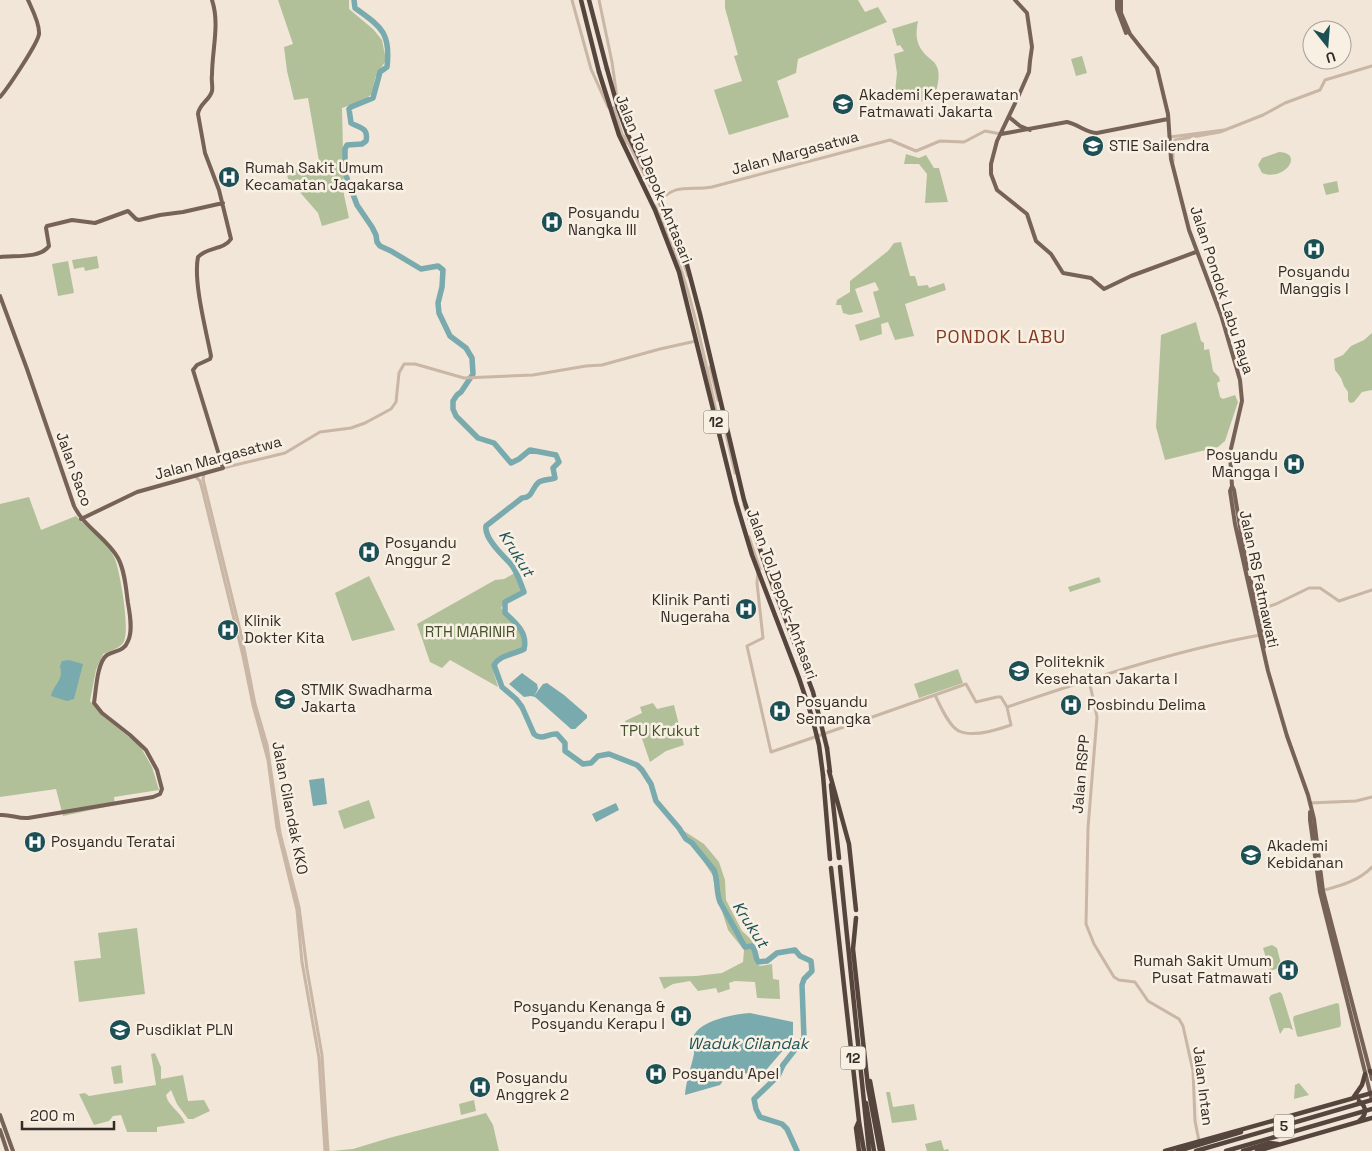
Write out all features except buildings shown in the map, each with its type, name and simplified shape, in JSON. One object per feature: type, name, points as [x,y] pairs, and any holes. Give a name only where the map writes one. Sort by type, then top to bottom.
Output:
[{"type":"highway","name":"Jalan Tol Depok–Antasari","points":[[581,0],[599,72],[619,135],[655,210],[679,272],[744,500],[770,579],[813,692],[827,748],[839,858]]},
{"type":"highway","name":"Jalan Tol Depok–Antasari","points":[[590,0],[607,69],[627,133],[663,206],[686,261],[700,314],[736,502],[755,564],[799,678],[819,745],[830,859]]},
{"type":"highway","points":[[829,771],[849,844],[856,910]]},
{"type":"highway","name":"12","points":[[840,867],[861,1074]]},
{"type":"highway","name":"12","points":[[831,868],[859,1121]]},
{"type":"highway","points":[[856,918],[853,949],[864,1058],[882,1151]]},
{"type":"highway","points":[[861,1074],[869,1151]]},
{"type":"highway","points":[[861,1074],[874,1151]]},
{"type":"highway","points":[[1352,1099],[1362,1085],[1365,1074]]},
{"type":"highway","points":[[1165,1151],[1371,1093]]},
{"type":"highway","points":[[1352,1099],[1360,1101],[1365,1109],[1361,1121]]},
{"type":"highway","name":"5","points":[[1196,1151],[1372,1100]]},
{"type":"highway","name":"5","points":[[1226,1151],[1372,1109]]},
{"type":"highway","points":[[1256,1151],[1372,1118]]},
{"type":"highway","points":[[859,1121],[856,1128],[859,1151]]},
{"type":"highway","points":[[859,1121],[864,1151]]},
{"type":"highway","points":[[1361,1121],[1372,1123]]},
{"type":"highway","points":[[1178,1151],[1233,1135],[1248,1128]]},
{"type":"highway","points":[[1243,1151],[1269,1144],[1279,1144]]},
{"type":"main road","points":[[0,97],[22,66],[39,36],[39,28],[28,0]]},
{"type":"main road","points":[[212,0],[215,43],[212,75],[213,89],[210,97],[198,114],[205,153],[223,203],[232,238],[228,243],[200,254],[197,264],[204,323],[211,357],[196,365],[194,370],[223,468]]},
{"type":"main road","points":[[1015,0],[1027,13],[1032,48],[1028,72],[997,141],[991,164],[991,174],[997,190],[1027,214],[1036,241],[1051,254],[1063,273],[1091,278],[1104,289],[1131,276],[1194,252]]},
{"type":"main road","name":"Jalan Pondok Labu Raya","points":[[1119,0],[1126,27],[1132,38],[1157,68],[1167,114],[1173,161],[1194,252],[1221,316],[1240,380],[1242,401],[1232,439]]},
{"type":"main road","name":"Jalan Margasatwa","points":[[1001,134],[1067,122],[1076,124],[1091,133],[1097,133],[1167,114]]},
{"type":"main road","points":[[1008,117],[1020,126],[1030,130]]},
{"type":"main road","points":[[0,257],[33,254],[47,249],[49,246],[47,226],[72,220],[95,222],[128,211],[136,220],[140,220],[223,203]]},
{"type":"main road","name":"Jalan Saco","points":[[0,296],[28,369],[74,506],[81,518],[108,545],[118,559],[123,573],[130,614],[130,636],[124,648],[108,654],[103,660],[100,667],[94,703],[102,713],[146,750],[157,770],[162,789],[160,794],[153,797],[21,819],[10,815],[0,815]]},
{"type":"main road","name":"Jalan RS Fatmawati","points":[[1232,439],[1230,452],[1232,486],[1270,676]]},
{"type":"main road","name":"Jalan Margasatwa","points":[[81,518],[137,492],[223,468]]},
{"type":"main road","name":"Jalan RS Fatmawati","points":[[1232,486],[1230,491],[1235,524],[1268,671],[1286,732],[1307,790],[1314,819],[1314,838],[1321,891],[1372,1100]]},
{"type":"main road","name":"Jalan RS Fatmawati","points":[[1347,992],[1372,1079]]},
{"type":"main road","points":[[0,1115],[13,1151]]},
{"type":"main road","points":[[0,1130],[7,1151]]},
{"type":"street","points":[[572,0],[591,69],[608,107],[614,108]]},
{"type":"street","points":[[599,0],[615,82],[618,104],[614,108]]},
{"type":"street","points":[[1170,137],[1225,130],[1263,115],[1285,103],[1320,90],[1325,80],[1372,66]]},
{"type":"street","points":[[599,87],[615,82]]},
{"type":"street","points":[[614,108],[624,136],[624,142],[657,204],[683,259],[737,497],[763,580],[798,670],[818,735]]},
{"type":"street","name":"Jalan Margasatwa","points":[[657,204],[666,194],[685,187],[712,187],[890,140],[916,150],[940,141],[964,142],[985,131],[1001,134]]},
{"type":"street","points":[[1173,161],[1173,142],[1194,135]]},
{"type":"street","name":"Jalan Margasatwa","points":[[223,468],[285,453],[320,432],[352,428],[391,409],[396,402],[399,373],[404,364],[415,364],[469,378],[533,375],[602,365],[702,340]]},
{"type":"street","points":[[712,383],[741,495],[761,561],[808,685],[823,734]]},
{"type":"street","name":"Jalan Cilandak KKO","points":[[204,474],[203,479],[242,638],[254,697],[270,756],[280,833],[299,908],[307,969],[322,1055],[327,1151]]},
{"type":"street","name":"Jalan Cilandak KKO","points":[[195,476],[200,481],[243,656],[254,711],[268,760],[277,828],[297,913],[302,962],[319,1058],[326,1136]]},
{"type":"street","points":[[761,561],[756,574],[763,638],[747,646],[771,752],[966,684],[976,702],[999,696],[1007,708],[1010,725],[992,731],[960,732],[954,727],[935,695]]},
{"type":"street","points":[[757,583],[759,580],[768,581]]},
{"type":"street","points":[[1258,610],[1276,604],[1309,588],[1320,588],[1339,601],[1372,590]]},
{"type":"street","points":[[1007,708],[1089,680],[1204,646],[1260,635]]},
{"type":"street","name":"Jalan RSPP","points":[[1087,870],[1097,717],[1089,680]]},
{"type":"street","points":[[1310,803],[1356,801],[1372,796]]},
{"type":"street","points":[[1321,891],[1352,881],[1372,867]]},
{"type":"street","name":"Jalan Intan","points":[[1087,870],[1086,924],[1103,961],[1114,977],[1119,980],[1135,982],[1148,1001],[1179,1020],[1183,1026],[1193,1071],[1199,1141]]},
{"type":"green space","points":[[278,0],[349,0],[349,9],[373,29],[382,40],[386,60],[375,78],[372,94],[364,100],[342,108],[344,195],[349,218],[322,226],[318,213],[298,190],[292,191],[285,169],[306,170],[319,161],[308,98],[294,100],[287,71],[284,47],[293,44]]},
{"type":"green space","points":[[725,0],[858,0],[865,12],[878,7],[887,22],[798,59],[796,73],[777,81],[789,117],[729,135],[714,90],[742,81],[734,56],[738,55],[725,8]]},
{"type":"green space","points":[[918,21],[917,36],[919,45],[938,69],[938,83],[934,101],[894,102],[897,73],[894,54],[904,51],[900,45],[897,46],[892,29]]},
{"type":"green space","points":[[1082,56],[1087,73],[1076,76],[1071,59]]},
{"type":"green space","points":[[1279,152],[1290,157],[1291,161],[1284,171],[1270,175],[1262,173],[1258,165],[1262,158]]},
{"type":"green space","points":[[906,154],[919,158],[926,155],[934,168],[939,168],[948,202],[925,203],[927,174],[919,164],[904,164]]},
{"type":"green space","points":[[1337,181],[1339,192],[1326,195],[1323,184]]},
{"type":"green space","points":[[901,242],[910,276],[915,276],[918,286],[928,285],[929,288],[944,283],[946,290],[905,304],[914,336],[895,340],[888,322],[881,324],[882,334],[860,341],[855,325],[880,317],[873,292],[879,290],[875,282],[855,289],[863,312],[850,315],[843,313],[841,305],[836,305],[837,300],[850,292],[850,281],[888,251],[894,243]]},
{"type":"green space","points":[[97,256],[99,268],[85,271],[84,267],[74,269],[72,260]]},
{"type":"green space","points":[[68,261],[74,293],[58,296],[52,264]]},
{"type":"green space","points":[[1196,322],[1201,341],[1204,343],[1204,350],[1209,349],[1213,371],[1219,377],[1220,381],[1217,383],[1220,397],[1223,399],[1235,395],[1238,402],[1225,441],[1218,447],[1165,460],[1156,427],[1161,335]]},
{"type":"green space","points":[[1372,333],[1372,390],[1362,392],[1354,402],[1350,403],[1348,392],[1335,370],[1334,359],[1343,355],[1351,346],[1364,340]]},
{"type":"green space","points":[[29,497],[41,530],[76,516],[103,541],[115,559],[124,602],[125,637],[119,647],[103,654],[96,670],[90,701],[103,716],[140,746],[152,767],[159,790],[114,797],[115,805],[63,816],[56,789],[0,797],[0,504]]},
{"type":"green space","name":"RTH MARINIR","points":[[515,573],[521,591],[505,601],[501,608],[518,627],[527,650],[495,660],[493,670],[498,687],[450,660],[442,668],[430,662],[417,624],[495,580],[504,579]]},
{"type":"green space","points":[[369,576],[395,630],[352,641],[335,593]]},
{"type":"green space","points":[[1099,577],[1101,582],[1070,592],[1068,587]]},
{"type":"green space","points":[[958,669],[963,683],[919,698],[914,684]]},
{"type":"green space","name":"TPU Krukut","points":[[653,703],[657,709],[674,705],[684,745],[666,751],[650,762],[638,727],[629,730],[625,721],[642,713],[640,707]]},
{"type":"green space","points":[[369,800],[375,818],[344,829],[338,811]]},
{"type":"green space","points":[[684,831],[704,844],[719,862],[725,880],[726,900],[742,931],[754,942],[755,963],[760,966],[772,964],[773,979],[779,980],[780,999],[757,998],[755,982],[735,981],[729,983],[730,989],[718,993],[716,988],[698,991],[690,981],[673,984],[664,989],[659,977],[722,973],[743,962],[744,950],[728,930],[715,889],[713,876]]},
{"type":"green space","points":[[137,928],[145,994],[79,1002],[74,961],[101,958],[98,933]]},
{"type":"green space","points":[[1272,945],[1277,948],[1281,964],[1279,968],[1270,971],[1263,948]]},
{"type":"green space","points":[[1280,992],[1293,1030],[1284,1028],[1280,1034],[1269,998],[1271,995]]},
{"type":"green space","points":[[1339,1004],[1340,1027],[1297,1036],[1294,1016]]},
{"type":"green space","points":[[155,1053],[161,1067],[161,1079],[183,1075],[188,1101],[204,1100],[210,1111],[193,1119],[188,1119],[177,1104],[171,1090],[166,1095],[167,1099],[185,1123],[157,1127],[157,1132],[127,1132],[121,1115],[113,1116],[109,1121],[94,1125],[79,1094],[85,1093],[89,1096],[156,1085],[151,1054]]},
{"type":"green space","points":[[121,1065],[123,1083],[114,1084],[111,1067]]},
{"type":"green space","points":[[1299,1083],[1309,1095],[1294,1099],[1295,1085]]},
{"type":"green space","points":[[886,1092],[890,1092],[893,1107],[914,1104],[917,1120],[892,1123]]},
{"type":"green space","points":[[474,1100],[476,1111],[461,1115],[459,1104]]},
{"type":"green space","points":[[486,1113],[493,1125],[499,1151],[331,1151],[353,1149]]},
{"type":"green space","points":[[941,1140],[944,1150],[948,1149],[949,1151],[927,1151],[925,1144]]},
{"type":"water","points":[[69,660],[83,664],[74,699],[67,701],[51,696],[60,679],[62,661]]},
{"type":"water","points":[[522,673],[537,684],[538,689],[534,696],[543,684],[547,683],[587,715],[587,718],[575,729],[571,729],[535,697],[524,697],[509,684]]},
{"type":"water","points":[[324,778],[327,804],[313,806],[309,780]]},
{"type":"water","points":[[616,803],[619,810],[596,822],[592,814]]},
{"type":"water","name":"Waduk Cilandak","points":[[750,1013],[793,1022],[791,1041],[761,1076],[727,1071],[720,1085],[685,1095],[694,1054],[694,1035],[704,1025],[711,1022]]},
{"type":"waterway","name":"Krukut","points":[[354,0],[355,8],[372,20],[382,32],[388,55],[387,67],[380,72],[373,98],[349,109],[351,123],[365,130],[367,136],[366,141],[362,144],[347,145],[345,149],[345,173],[357,205],[372,227],[380,246],[421,269],[438,266],[443,270],[442,287],[438,303],[439,313],[450,336],[466,348],[472,358],[473,374],[453,401],[453,409],[456,416],[478,438],[494,443],[511,463],[530,450],[556,455],[559,462],[553,468],[555,478],[543,480],[536,484],[529,496],[522,498],[486,526],[488,536],[514,569],[524,592],[505,602],[505,613],[523,633],[525,643],[524,649],[504,657],[494,665],[502,687],[522,707],[534,734],[540,737],[557,734],[565,743],[565,751],[583,764],[591,763],[598,756],[609,754],[637,765],[642,770],[651,784],[656,801],[714,870],[720,902],[745,947],[752,946],[758,962],[767,961],[777,953],[795,950],[800,956],[811,961],[812,971],[804,979],[802,985],[804,1038],[783,1065],[778,1076],[754,1099],[760,1117],[782,1124],[787,1129],[797,1151]]},
{"type":"place","name":"Akademi Keperawatan Fatmawati Jakarta","points":[[843,104]]},
{"type":"place","name":"STIE Sailendra","points":[[1093,146]]},
{"type":"place","name":"Rumah Sakit Umum Kecamatan Jagakarsa","points":[[229,177]]},
{"type":"place","name":"Posyandu Nangka III","points":[[552,222]]},
{"type":"place","name":"Posyandu Manggis I","points":[[1314,249]]},
{"type":"place","name":"Posyandu Mangga I","points":[[1294,464]]},
{"type":"place","name":"Posyandu Anggur 2","points":[[369,552]]},
{"type":"place","name":"Klinik Panti Nugeraha","points":[[746,609]]},
{"type":"place","name":"Klinik Dokter Kita","points":[[228,630]]},
{"type":"place","name":"Politeknik Kesehatan Jakarta I","points":[[1019,671]]},
{"type":"place","name":"STMIK Swadharma Jakarta","points":[[285,699]]},
{"type":"place","name":"Posbindu Delima","points":[[1071,705]]},
{"type":"place","name":"Posyandu Semangka","points":[[780,711]]},
{"type":"place","name":"Posyandu Teratai","points":[[35,842]]},
{"type":"place","name":"Akademi Kebidanan","points":[[1251,855]]},
{"type":"place","name":"Rumah Sakit Umum Pusat Fatmawati","points":[[1288,970]]},
{"type":"place","name":"Posyandu Kenanga & Posyandu Kerapu I","points":[[681,1016]]},
{"type":"place","name":"Pusdiklat PLN","points":[[120,1030]]},
{"type":"place","name":"Posyandu Apel","points":[[656,1074]]},
{"type":"place","name":"Posyandu Anggrek 2","points":[[480,1087]]},
{"type":"district","name":"PONDOK LABU","points":[[1001,337]]}]
